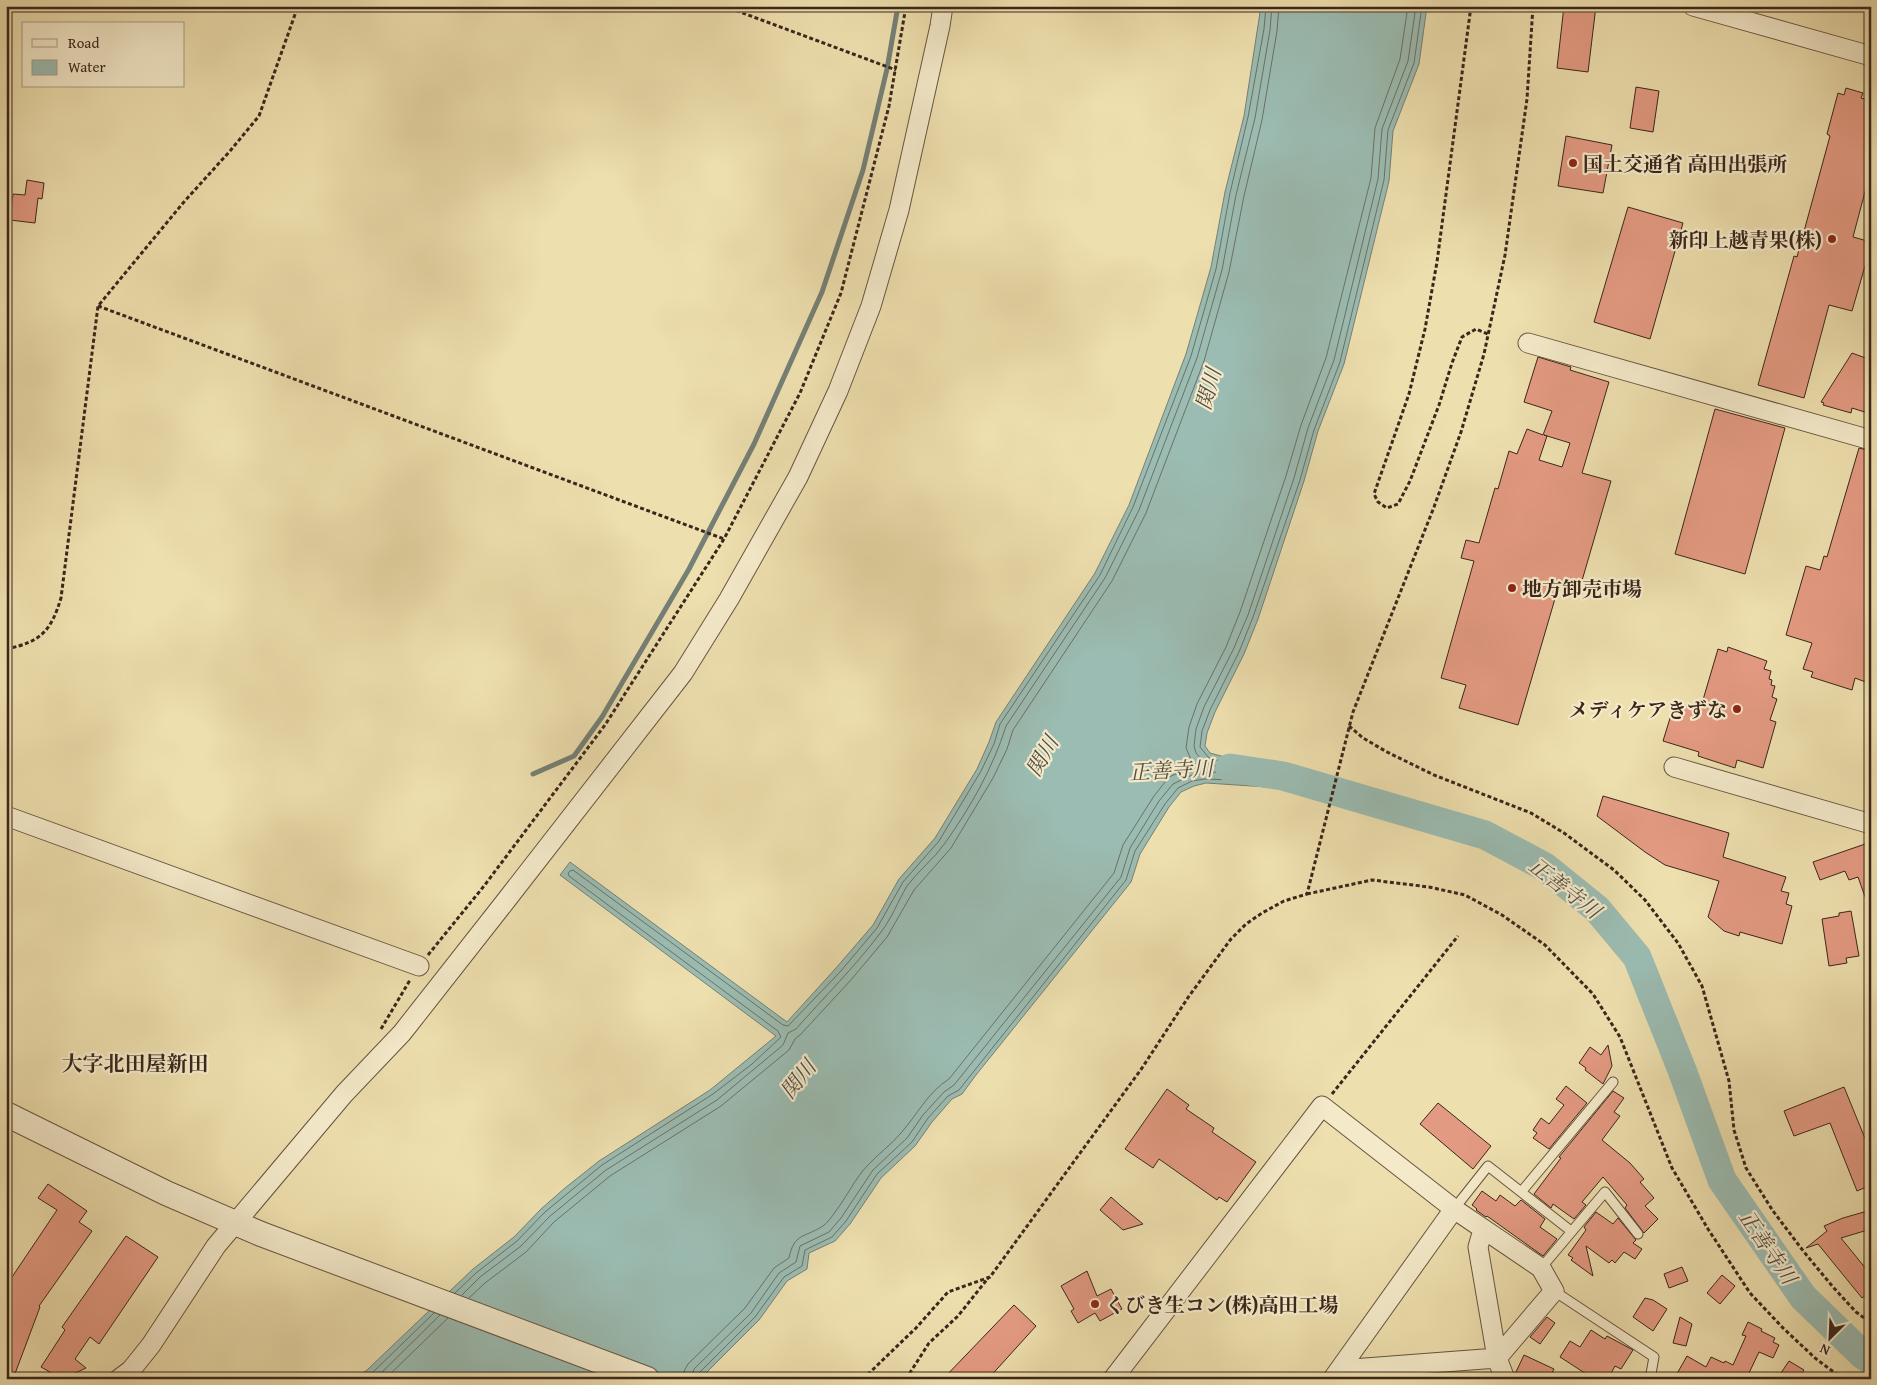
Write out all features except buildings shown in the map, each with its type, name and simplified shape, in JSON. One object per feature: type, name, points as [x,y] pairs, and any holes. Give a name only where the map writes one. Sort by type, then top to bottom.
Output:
[{"type":"street","points":[[119,1379],[132,1370],[151,1345],[216,1246],[344,1094],[402,1033],[683,673],[729,599],[798,477],[838,391],[871,306],[905,184],[943,6]]},
{"type":"street","points":[[1693,6],[1871,56]]},
{"type":"street","points":[[1528,343],[1871,440]]},
{"type":"street","points":[[1674,767],[1871,824]]},
{"type":"street","points":[[6,816],[419,966]]},
{"type":"street","points":[[1113,1379],[1322,1106],[1454,1209],[1541,1268],[1554,1290],[1498,1358],[1336,1374]]},
{"type":"street","points":[[6,1114],[166,1193],[261,1234],[647,1379]]},
{"type":"street","points":[[1336,1374],[1454,1209]]},
{"type":"street","points":[[1483,1230],[1478,1247],[1498,1358],[1505,1379]]},
{"type":"lane","points":[[1522,1191],[1613,1082]]},
{"type":"lane","points":[[1454,1209],[1488,1166],[1571,1230]]},
{"type":"lane","points":[[1541,1268],[1571,1230],[1606,1192],[1638,1234]]},
{"type":"lane","points":[[1554,1290],[1654,1357],[1650,1379]]},
{"type":"path","points":[[6,649],[43,635],[57,612],[61,598],[98,306],[259,116],[298,6]]},
{"type":"path","points":[[724,6],[896,70]]},
{"type":"path","points":[[378,1034],[419,966],[484,886],[604,725],[724,540],[800,393],[841,294],[889,106],[906,6]]},
{"type":"path","points":[[1471,6],[1437,262],[1425,329],[1409,394],[1374,494],[1378,502],[1387,508],[1398,504],[1410,480],[1439,405],[1462,337],[1476,328],[1488,334]]},
{"type":"path","points":[[906,1379],[929,1344],[958,1316],[990,1277],[1142,1068],[1189,996],[1231,939],[1262,912],[1284,901],[1307,894],[1349,726],[1360,693],[1434,508],[1461,432],[1488,334],[1505,255],[1524,118],[1533,6]]},
{"type":"path","points":[[98,306],[724,540]]},
{"type":"path","points":[[1349,726],[1363,738],[1387,752],[1434,775],[1531,813],[1564,833],[1614,870],[1645,900],[1678,942],[1702,986],[1729,1081],[1734,1130],[1746,1168],[1773,1211],[1804,1252],[1844,1300],[1871,1323]]},
{"type":"path","points":[[1322,1106],[1458,936]]},
{"type":"path","points":[[863,1379],[916,1328],[948,1292],[990,1277]]},
{"type":"water","name":"関川","points":[[1261,6],[1427,6],[1419,64],[1393,131],[1389,181],[1344,364],[1318,431],[1304,481],[1258,619],[1244,654],[1215,712],[1207,733],[1205,746],[1210,753],[1221,756],[1270,761],[1267,787],[1206,783],[1181,792],[1169,807],[1140,854],[1131,882],[962,1094],[952,1099],[915,1146],[881,1178],[850,1224],[835,1241],[809,1253],[807,1269],[787,1281],[759,1320],[700,1379],[354,1379],[367,1370],[473,1269],[514,1237],[565,1188],[599,1161],[710,1090],[776,1036],[560,875],[570,862],[787,1022],[873,925],[899,879],[935,838],[977,769],[996,722],[1095,573],[1129,505],[1186,354],[1211,267],[1225,192],[1244,116]]},
{"type":"waterway","points":[[533,774],[574,756],[602,717],[689,569],[754,444],[822,292],[863,170],[887,69],[898,6]]},
{"type":"waterway","name":"正善寺川","points":[[1230,768],[1283,776],[1485,835],[1545,867],[1597,909],[1637,957],[1682,1070],[1722,1180],[1803,1297],[1863,1355],[1871,1360]]},
{"type":"place","name":"国土交通省 高田出張所","points":[[1573,163]]},
{"type":"place","name":"新印上越青果(株)","points":[[1832,239]]},
{"type":"place","name":"地方卸売市場","points":[[1512,588]]},
{"type":"place","name":"メディケアきずな","points":[[1737,709]]},
{"type":"place","name":"くびき生コン(株)高田工場","points":[[1095,1304]]},
{"type":"district","name":"大字北田屋新田","points":[[135,1063]]}]
